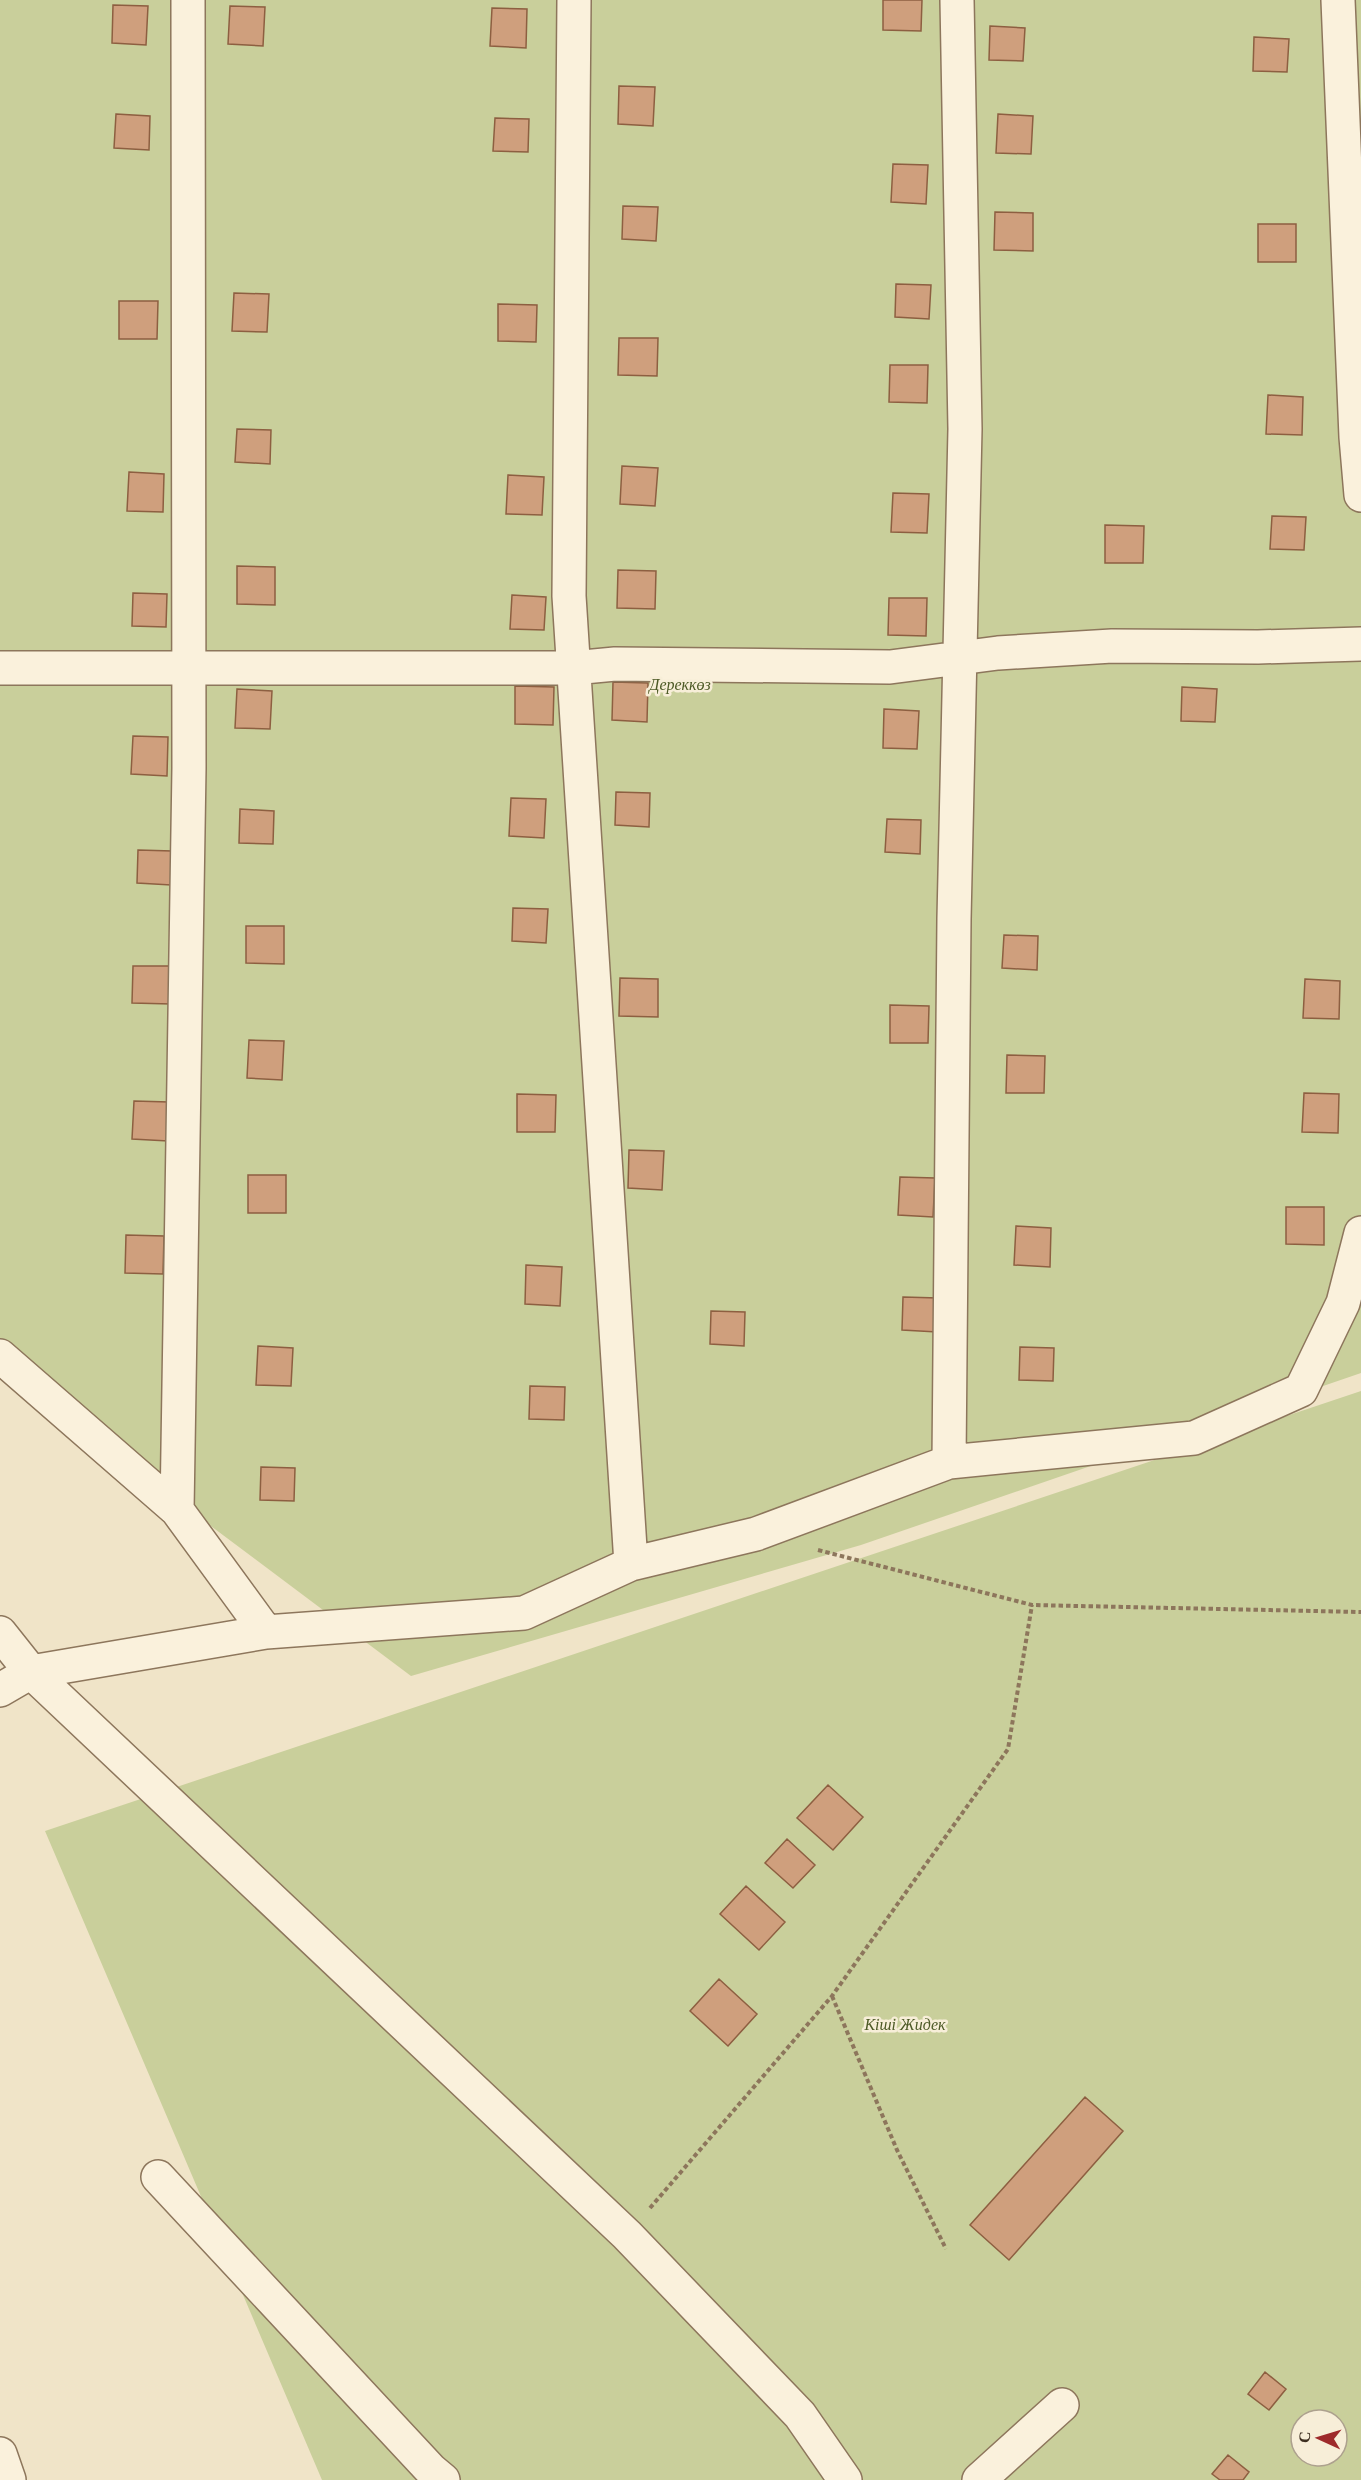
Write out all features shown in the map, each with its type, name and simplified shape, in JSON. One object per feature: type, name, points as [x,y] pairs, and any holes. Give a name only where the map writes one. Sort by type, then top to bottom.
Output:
[{"type":"street","points":[[177,1510],[189,668],[188,0]]},
{"type":"street","points":[[574,0],[569,596],[631,1563]]},
{"type":"street","points":[[949,1461],[954,919],[965,429],[957,0]]},
{"type":"street","points":[[1338,0],[1356,437],[1361,495]]},
{"type":"street","points":[[0,668],[573,668],[615,664],[890,667],[998,653],[1112,646],[1258,647],[1361,644]]},
{"type":"street","points":[[0,1690],[31,1672],[266,1632],[524,1613],[631,1563],[756,1534],[949,1461],[1194,1438],[1300,1390],[1343,1303],[1361,1233]]},
{"type":"street","points":[[0,1356],[177,1510],[266,1632]]},
{"type":"street","points":[[0,1633],[31,1672],[627,2235],[800,2415],[844,2480]]},
{"type":"street","points":[[0,1716],[31,1672]]},
{"type":"street","points":[[158,2177],[443,2480]]},
{"type":"street","points":[[979,2480],[1062,2405]]},
{"type":"street","points":[[0,2454],[9,2480]]},
{"type":"path","points":[[814,1549],[1032,1605],[1361,1612]]},
{"type":"path","points":[[627,2235],[832,1996],[1008,1749],[1032,1605]]},
{"type":"path","points":[[832,1996],[897,2150],[946,2249]]},
{"type":"green space","name":"Дереккөз","points":[[0,0],[1361,0],[1361,1373],[861,1545],[411,1676],[0,1368]]},
{"type":"green space","name":"Кіші Жидек","points":[[1361,1391],[1361,2480],[322,2480],[45,1831]]},
{"type":"building","points":[[883,0],[922,0],[921,31],[883,30]]},
{"type":"building","points":[[113,5],[148,6],[146,45],[112,43]]},
{"type":"building","points":[[230,6],[265,7],[263,46],[228,44]]},
{"type":"building","points":[[492,8],[527,9],[526,48],[490,46]]},
{"type":"building","points":[[990,26],[1025,28],[1023,61],[989,60]]},
{"type":"building","points":[[1254,37],[1289,39],[1287,72],[1253,71]]},
{"type":"building","points":[[619,86],[655,87],[653,126],[618,124]]},
{"type":"building","points":[[116,114],[150,116],[149,150],[114,148]]},
{"type":"building","points":[[998,114],[1033,116],[1031,154],[996,153]]},
{"type":"building","points":[[495,118],[529,119],[528,152],[493,151]]},
{"type":"building","points":[[893,164],[928,165],[926,204],[891,202]]},
{"type":"building","points":[[623,206],[658,207],[656,241],[622,239]]},
{"type":"building","points":[[995,212],[1033,213],[1033,251],[994,250]]},
{"type":"building","points":[[1258,224],[1296,224],[1296,262],[1258,262]]},
{"type":"building","points":[[896,284],[931,285],[929,319],[895,317]]},
{"type":"building","points":[[234,293],[269,294],[267,332],[232,331]]},
{"type":"building","points":[[119,301],[158,301],[157,339],[119,339]]},
{"type":"building","points":[[498,304],[537,305],[536,342],[498,341]]},
{"type":"building","points":[[619,338],[658,338],[657,376],[618,375]]},
{"type":"building","points":[[890,365],[928,365],[927,403],[889,402]]},
{"type":"building","points":[[1268,395],[1303,397],[1302,435],[1266,434]]},
{"type":"building","points":[[237,429],[271,430],[270,464],[235,462]]},
{"type":"building","points":[[622,466],[658,468],[655,506],[620,504]]},
{"type":"building","points":[[129,472],[164,474],[163,512],[127,511]]},
{"type":"building","points":[[508,475],[544,477],[542,515],[506,514]]},
{"type":"building","points":[[893,493],[929,494],[927,533],[891,532]]},
{"type":"building","points":[[1272,516],[1306,517],[1304,550],[1270,549]]},
{"type":"building","points":[[1105,525],[1144,526],[1143,563],[1105,563]]},
{"type":"building","points":[[237,566],[275,567],[275,605],[237,604]]},
{"type":"building","points":[[618,570],[656,571],[655,609],[617,608]]},
{"type":"building","points":[[133,593],[167,594],[166,627],[132,626]]},
{"type":"building","points":[[512,595],[546,597],[544,630],[510,629]]},
{"type":"building","points":[[889,598],[927,598],[926,636],[888,635]]},
{"type":"building","points":[[613,682],[648,683],[647,722],[612,720]]},
{"type":"building","points":[[515,686],[554,687],[553,725],[515,724]]},
{"type":"building","points":[[1182,687],[1217,689],[1215,722],[1181,721]]},
{"type":"building","points":[[237,689],[272,691],[270,729],[235,728]]},
{"type":"building","points":[[884,709],[919,711],[917,749],[883,748]]},
{"type":"building","points":[[133,736],[168,737],[167,776],[131,774]]},
{"type":"building","points":[[616,792],[650,793],[649,827],[615,825]]},
{"type":"building","points":[[511,798],[546,799],[544,838],[509,836]]},
{"type":"building","points":[[240,809],[274,811],[273,844],[239,843]]},
{"type":"building","points":[[887,819],[921,820],[920,854],[885,852]]},
{"type":"building","points":[[138,850],[172,851],[171,885],[137,883]]},
{"type":"building","points":[[513,908],[548,909],[546,943],[512,941]]},
{"type":"building","points":[[246,926],[284,926],[284,964],[246,963]]},
{"type":"building","points":[[1004,935],[1038,936],[1037,970],[1002,968]]},
{"type":"building","points":[[133,966],[171,966],[171,1004],[132,1003]]},
{"type":"building","points":[[620,978],[658,979],[658,1017],[619,1016]]},
{"type":"building","points":[[1305,979],[1340,981],[1339,1019],[1303,1018]]},
{"type":"building","points":[[890,1005],[929,1006],[928,1043],[890,1043]]},
{"type":"building","points":[[249,1040],[284,1041],[282,1080],[247,1078]]},
{"type":"building","points":[[1007,1055],[1045,1056],[1044,1093],[1006,1093]]},
{"type":"building","points":[[1304,1093],[1339,1094],[1338,1133],[1302,1132]]},
{"type":"building","points":[[517,1094],[556,1095],[555,1132],[517,1132]]},
{"type":"building","points":[[134,1101],[169,1102],[168,1141],[132,1139]]},
{"type":"building","points":[[629,1150],[664,1151],[662,1190],[628,1188]]},
{"type":"building","points":[[248,1175],[286,1175],[286,1213],[248,1213]]},
{"type":"building","points":[[900,1177],[935,1178],[933,1217],[898,1215]]},
{"type":"building","points":[[1286,1207],[1324,1207],[1324,1245],[1286,1244]]},
{"type":"building","points":[[1016,1226],[1051,1228],[1050,1267],[1014,1265]]},
{"type":"building","points":[[126,1235],[164,1236],[163,1274],[125,1273]]},
{"type":"building","points":[[526,1265],[562,1267],[560,1306],[525,1304]]},
{"type":"building","points":[[903,1297],[938,1298],[937,1332],[902,1330]]},
{"type":"building","points":[[711,1311],[745,1312],[744,1346],[710,1344]]},
{"type":"building","points":[[258,1346],[293,1348],[291,1386],[256,1385]]},
{"type":"building","points":[[1020,1347],[1054,1348],[1053,1381],[1019,1380]]},
{"type":"building","points":[[530,1386],[565,1387],[564,1420],[529,1419]]},
{"type":"building","points":[[261,1467],[295,1468],[294,1501],[260,1500]]},
{"type":"building","points":[[828,1785],[863,1817],[833,1850],[797,1818]]},
{"type":"building","points":[[787,1839],[815,1865],[793,1888],[765,1863]]},
{"type":"building","points":[[746,1886],[785,1922],[759,1950],[720,1914]]},
{"type":"building","points":[[719,1979],[757,2014],[728,2046],[690,2011]]},
{"type":"building","points":[[1085,2097],[1123,2131],[1009,2260],[970,2225]]},
{"type":"building","points":[[1265,2372],[1286,2389],[1269,2410],[1248,2394]]},
{"type":"building","points":[[1228,2455],[1249,2472],[1243,2480],[1220,2480],[1212,2474]]}]
